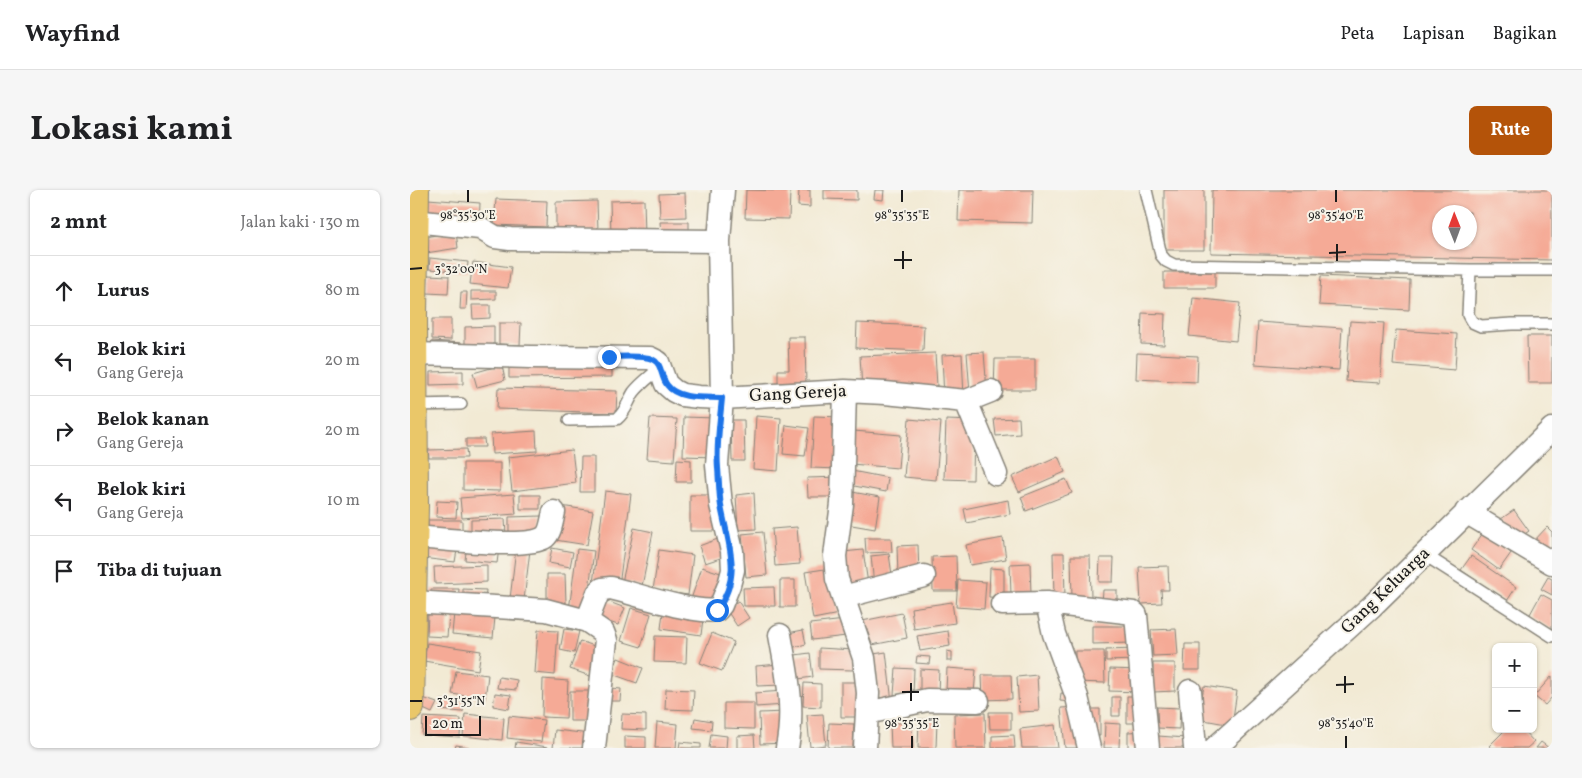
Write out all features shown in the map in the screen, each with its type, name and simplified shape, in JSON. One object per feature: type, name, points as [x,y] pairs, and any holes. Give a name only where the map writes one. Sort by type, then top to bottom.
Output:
[{"type":"main road","points":[[410,707],[414,537],[412,506],[413,379],[411,315],[415,190]]},
{"type":"street","points":[[587,621],[598,593],[602,589],[611,588],[692,609],[711,611],[717,610],[721,605],[729,585],[733,570],[732,551],[721,505],[718,465],[722,398],[719,241],[723,190]]},
{"type":"street","points":[[414,221],[480,228],[495,237],[510,239],[719,241]]},
{"type":"street","points":[[413,379],[532,357],[650,358],[658,362],[660,368]]},
{"type":"street","name":"Gang Gereja","points":[[660,368],[666,384],[682,395],[722,398],[845,391],[966,401],[991,390]]},
{"type":"street","points":[[845,391],[842,504],[835,556],[837,579],[864,658],[868,693],[864,748]]},
{"type":"street","points":[[966,401],[996,474]]},
{"type":"street","name":"Gang Keluarga","points":[[1215,748],[1372,606],[1552,429]]},
{"type":"street","points":[[414,537],[510,543],[533,542],[548,534],[554,512]]},
{"type":"street","points":[[1466,512],[1552,563]]},
{"type":"street","points":[[843,597],[924,576]]},
{"type":"street","points":[[413,602],[546,610],[587,621],[604,632],[606,640],[594,748]]},
{"type":"street","points":[[1002,604],[1047,603],[1136,614],[1148,748]]},
{"type":"street","points":[[1047,603],[1054,634],[1077,697],[1090,748]]},
{"type":"street","points":[[780,635],[791,704],[792,727],[787,748]]},
{"type":"street","points":[[1190,691],[1195,748]]},
{"type":"street","points":[[866,713],[927,700],[978,701]]},
{"type":"lane","points":[[1146,190],[1161,255],[1166,261],[1174,265],[1552,270]]},
{"type":"lane","points":[[1470,270],[1468,315],[1472,322],[1481,326],[1552,324]]},
{"type":"lane","points":[[569,420],[617,418],[621,416],[632,395],[640,385],[660,368]]},
{"type":"lane","points":[[413,379],[461,404]]},
{"type":"lane","points":[[1425,555],[1552,636]]},
{"type":"building","points":[[746,190],[790,191],[789,219],[745,218]]},
{"type":"building","points":[[799,190],[810,190],[810,207],[798,206]]},
{"type":"building","points":[[824,190],[857,190],[857,200],[824,199]]},
{"type":"building","points":[[875,190],[884,190],[883,200],[874,199]]},
{"type":"building","points":[[959,190],[1033,190],[1032,223],[958,221]]},
{"type":"building","points":[[1164,190],[1204,190],[1204,250],[1164,250]]},
{"type":"building","points":[[1212,190],[1552,190],[1552,260],[1211,253]]},
{"type":"building","points":[[685,193],[686,217],[660,218],[659,194]]},
{"type":"building","points":[[428,199],[480,203],[479,226],[427,222]]},
{"type":"building","points":[[496,199],[547,201],[546,227],[494,225]]},
{"type":"building","points":[[644,200],[645,235],[611,235],[610,201]]},
{"type":"building","points":[[597,201],[598,231],[556,231],[556,202]]},
{"type":"building","points":[[660,222],[689,222],[689,234],[661,234]]},
{"type":"building","points":[[456,232],[458,248],[426,253],[424,237]]},
{"type":"building","points":[[430,258],[468,262],[467,272],[429,269]]},
{"type":"building","points":[[473,262],[511,267],[508,288],[470,284]]},
{"type":"building","points":[[1164,272],[1215,272],[1215,288],[1164,288]]},
{"type":"building","points":[[428,275],[449,276],[448,294],[427,293]]},
{"type":"building","points":[[1321,276],[1410,280],[1409,310],[1319,305]]},
{"type":"building","points":[[471,291],[496,291],[496,299],[471,300]]},
{"type":"building","points":[[461,292],[467,292],[466,309],[460,309]]},
{"type":"building","points":[[1193,298],[1240,303],[1236,341],[1189,336]]},
{"type":"building","points":[[472,305],[490,305],[490,318],[473,319]]},
{"type":"building","points":[[1142,313],[1165,314],[1164,345],[1141,344]]},
{"type":"building","points":[[432,319],[451,319],[451,340],[432,339]]},
{"type":"building","points":[[1350,321],[1384,323],[1380,383],[1346,381]]},
{"type":"building","points":[[1258,322],[1342,328],[1339,370],[1255,364]]},
{"type":"building","points":[[499,323],[521,323],[520,345],[499,344]]},
{"type":"building","points":[[857,323],[924,326],[923,351],[856,348]]},
{"type":"building","points":[[494,326],[494,351],[465,351],[465,327]]},
{"type":"building","points":[[1396,330],[1457,334],[1455,370],[1393,365]]},
{"type":"building","points":[[1527,336],[1552,336],[1552,383],[1528,383]]},
{"type":"building","points":[[788,337],[805,337],[806,386],[778,387],[778,370],[789,370]]},
{"type":"building","points":[[432,341],[462,343],[461,353],[431,351]]},
{"type":"building","points":[[984,352],[987,392],[970,393],[967,353]]},
{"type":"building","points":[[935,353],[937,386],[862,389],[860,356]]},
{"type":"building","points":[[1137,353],[1198,356],[1197,382],[1136,379]]},
{"type":"building","points":[[962,354],[964,398],[944,399],[942,355]]},
{"type":"building","points":[[995,359],[1035,359],[1035,390],[994,390]]},
{"type":"building","points":[[509,363],[612,363],[612,377],[509,378]]},
{"type":"building","points":[[502,365],[505,380],[477,387],[473,373]]},
{"type":"building","points":[[463,371],[463,384],[430,385],[430,372]]},
{"type":"building","points":[[498,388],[617,391],[616,413],[497,409]]},
{"type":"building","points":[[756,416],[781,418],[778,471],[753,469]]},
{"type":"building","points":[[814,416],[842,417],[840,469],[811,468]]},
{"type":"building","points":[[684,417],[716,418],[715,457],[683,456]]},
{"type":"building","points":[[650,418],[677,419],[674,461],[647,459]]},
{"type":"building","points":[[1019,418],[1020,434],[996,436],[994,419]]},
{"type":"building","points":[[909,419],[941,422],[936,480],[904,477]]},
{"type":"building","points":[[731,420],[744,420],[745,461],[732,461]]},
{"type":"building","points":[[946,420],[974,421],[973,480],[944,479]]},
{"type":"building","points":[[786,425],[809,428],[805,456],[783,454]]},
{"type":"building","points":[[536,431],[537,451],[492,454],[491,434]]},
{"type":"building","points":[[854,431],[901,435],[898,468],[851,464]]},
{"type":"building","points":[[466,439],[484,439],[485,447],[466,447]]},
{"type":"building","points":[[466,449],[467,458],[429,458],[428,450]]},
{"type":"building","points":[[572,450],[576,483],[512,491],[508,457]]},
{"type":"building","points":[[1058,456],[1065,472],[1019,492],[1012,477]]},
{"type":"building","points":[[581,457],[594,457],[594,492],[580,492]]},
{"type":"building","points":[[677,459],[691,460],[691,482],[676,482]]},
{"type":"building","points":[[463,463],[500,463],[500,491],[463,490]]},
{"type":"building","points":[[852,471],[888,478],[886,492],[849,485]]},
{"type":"building","points":[[841,477],[841,497],[808,497],[807,478]]},
{"type":"building","points":[[1066,479],[1072,493],[1026,511],[1021,497]]},
{"type":"building","points":[[605,491],[631,494],[619,586],[593,583]]},
{"type":"building","points":[[852,492],[880,497],[875,529],[846,524]]},
{"type":"building","points":[[754,493],[756,529],[738,530],[736,495]]},
{"type":"building","points":[[514,494],[516,514],[462,518],[460,498]]},
{"type":"building","points":[[520,495],[540,495],[540,509],[520,509]]},
{"type":"building","points":[[690,495],[716,495],[716,531],[690,531]]},
{"type":"building","points":[[1008,500],[1010,514],[967,523],[964,509]]},
{"type":"building","points":[[437,501],[457,502],[456,518],[436,517]]},
{"type":"building","points":[[561,506],[593,511],[587,545],[555,540]]},
{"type":"building","points":[[1514,510],[1529,531],[1516,540],[1501,519]]},
{"type":"building","points":[[541,516],[542,537],[509,538],[509,517]]},
{"type":"building","points":[[505,519],[506,535],[471,537],[471,520]]},
{"type":"building","points":[[428,520],[462,520],[462,535],[428,535]]},
{"type":"building","points":[[797,527],[800,564],[775,566],[772,529]]},
{"type":"building","points":[[1547,527],[1552,532],[1552,547],[1546,553],[1533,542]]},
{"type":"building","points":[[634,528],[653,532],[642,586],[622,582]]},
{"type":"building","points":[[763,532],[767,575],[746,577],[742,534]]},
{"type":"building","points":[[1483,533],[1511,553],[1499,570],[1471,550]]},
{"type":"building","points":[[723,537],[730,555],[705,563],[699,546]]},
{"type":"building","points":[[865,538],[891,538],[892,552],[866,553]]},
{"type":"building","points":[[1003,538],[1006,559],[970,565],[966,545]]},
{"type":"building","points":[[424,540],[458,544],[455,562],[422,558]]},
{"type":"building","points":[[467,544],[499,548],[497,563],[465,560]]},
{"type":"building","points":[[918,545],[919,575],[898,576],[897,546]]},
{"type":"building","points":[[516,548],[530,550],[524,600],[510,599]]},
{"type":"building","points":[[552,548],[573,552],[570,567],[549,563]]},
{"type":"building","points":[[577,549],[594,551],[586,612],[569,610]]},
{"type":"building","points":[[659,550],[693,555],[688,595],[653,590]]},
{"type":"building","points":[[863,550],[868,584],[849,587],[843,552]]},
{"type":"building","points":[[1053,553],[1064,553],[1065,598],[1054,598]]},
{"type":"building","points":[[889,554],[893,582],[874,585],[871,556]]},
{"type":"building","points":[[956,556],[957,591],[933,591],[932,557]]},
{"type":"building","points":[[1071,556],[1090,556],[1091,598],[1072,599]]},
{"type":"building","points":[[1471,556],[1516,587],[1507,601],[1461,570]]},
{"type":"building","points":[[1100,558],[1114,558],[1113,582],[1099,582]]},
{"type":"building","points":[[1030,563],[1031,595],[1011,596],[1010,564]]},
{"type":"building","points":[[487,565],[487,582],[435,584],[434,567]]},
{"type":"building","points":[[1168,566],[1169,590],[1161,590],[1162,603],[1141,604],[1139,567]]},
{"type":"building","points":[[702,567],[727,575],[715,610],[690,602]]},
{"type":"building","points":[[831,568],[839,614],[813,619],[805,572]]},
{"type":"building","points":[[990,568],[1004,569],[1004,598],[989,597]]},
{"type":"building","points":[[547,574],[565,574],[566,603],[547,603]]},
{"type":"building","points":[[1548,577],[1552,579],[1552,595],[1541,589]]},
{"type":"building","points":[[780,580],[795,580],[795,607],[780,607]]},
{"type":"building","points":[[958,580],[986,582],[984,609],[956,607]]},
{"type":"building","points":[[774,587],[775,606],[744,606],[743,588]]},
{"type":"building","points":[[431,589],[459,589],[458,600],[431,600]]},
{"type":"building","points":[[463,589],[486,590],[485,604],[463,602]]},
{"type":"building","points":[[1103,590],[1117,590],[1117,603],[1102,603]]},
{"type":"building","points":[[1541,594],[1552,600],[1552,629],[1529,616]]},
{"type":"building","points":[[604,600],[625,608],[618,625],[597,618]]},
{"type":"building","points":[[738,601],[749,618],[737,626],[726,609]]},
{"type":"building","points":[[952,602],[955,623],[914,629],[911,608]]},
{"type":"building","points":[[631,608],[651,614],[641,647],[621,641]]},
{"type":"building","points":[[663,612],[703,619],[701,635],[661,629]]},
{"type":"building","points":[[428,613],[449,615],[447,637],[427,636]]},
{"type":"building","points":[[454,613],[495,617],[493,638],[452,634]]},
{"type":"building","points":[[902,613],[907,638],[867,646],[862,621]]},
{"type":"building","points":[[845,620],[846,636],[812,640],[810,624]]},
{"type":"building","points":[[1092,626],[1133,626],[1134,643],[1092,644]]},
{"type":"building","points":[[564,629],[579,631],[574,653],[560,650]]},
{"type":"building","points":[[1176,629],[1178,655],[1153,656],[1151,630]]},
{"type":"building","points":[[538,630],[558,631],[555,675],[535,673]]},
{"type":"building","points":[[803,630],[806,644],[791,648],[788,633]]},
{"type":"building","points":[[948,631],[950,646],[920,651],[917,636]]},
{"type":"building","points":[[712,633],[734,642],[722,671],[700,663]]},
{"type":"building","points":[[655,636],[687,637],[686,663],[654,662]]},
{"type":"building","points":[[580,641],[603,649],[593,677],[570,669]]},
{"type":"building","points":[[427,643],[481,651],[478,670],[424,661]]},
{"type":"building","points":[[1185,644],[1200,644],[1200,670],[1184,670]]},
{"type":"building","points":[[819,648],[854,650],[853,670],[819,669]]},
{"type":"building","points":[[1135,649],[1135,660],[1106,661],[1106,650]]},
{"type":"building","points":[[947,651],[952,652],[952,661],[947,661]]},
{"type":"building","points":[[1075,651],[1104,651],[1105,683],[1075,682]]},
{"type":"building","points":[[886,652],[892,702],[880,703],[874,654]]},
{"type":"building","points":[[810,653],[813,677],[798,679],[795,655]]},
{"type":"building","points":[[917,656],[930,657],[929,664],[916,663]]},
{"type":"building","points":[[618,658],[643,668],[637,683],[612,674]]},
{"type":"building","points":[[1153,663],[1175,663],[1175,691],[1153,692]]},
{"type":"building","points":[[780,664],[782,685],[757,686],[756,666]]},
{"type":"building","points":[[896,668],[914,669],[913,696],[894,695]]},
{"type":"building","points":[[947,668],[976,670],[974,693],[946,691]]},
{"type":"building","points":[[920,669],[939,670],[938,693],[920,693]]},
{"type":"building","points":[[1110,669],[1140,670],[1140,692],[1109,691]]},
{"type":"building","points":[[456,671],[488,675],[485,699],[452,694]]},
{"type":"building","points":[[982,675],[1011,675],[1012,699],[983,700]]},
{"type":"building","points":[[1037,675],[1039,711],[1019,712],[1017,677]]},
{"type":"building","points":[[1552,676],[1552,697],[1545,705],[1537,698],[1537,693]]},
{"type":"building","points":[[499,677],[517,680],[516,690],[497,688]]},
{"type":"building","points":[[543,679],[568,681],[566,718],[542,717]]},
{"type":"building","points":[[841,682],[864,682],[864,717],[841,717]]},
{"type":"building","points":[[804,683],[821,684],[821,707],[803,706]]},
{"type":"building","points":[[1204,686],[1237,691],[1232,725],[1198,719]]},
{"type":"building","points":[[611,688],[621,689],[620,701],[610,701]]},
{"type":"building","points":[[666,689],[694,690],[693,710],[665,709]]},
{"type":"building","points":[[570,691],[594,691],[594,721],[570,721]]},
{"type":"building","points":[[784,691],[785,705],[756,707],[755,693]]},
{"type":"building","points":[[495,693],[511,695],[509,709],[493,706]]},
{"type":"building","points":[[1061,693],[1072,694],[1071,702],[1060,701]]},
{"type":"building","points":[[1127,696],[1141,696],[1140,723],[1127,723]]},
{"type":"building","points":[[1112,697],[1120,697],[1120,716],[1112,716]]},
{"type":"building","points":[[423,698],[437,703],[432,713],[419,707]]},
{"type":"building","points":[[441,700],[464,702],[463,712],[440,710]]},
{"type":"building","points":[[724,703],[754,703],[754,729],[724,728]]},
{"type":"building","points":[[1079,707],[1083,748],[1065,748],[1061,708]]},
{"type":"building","points":[[1157,707],[1180,708],[1179,729],[1157,728]]},
{"type":"building","points":[[1088,709],[1100,709],[1100,736],[1089,736]]},
{"type":"building","points":[[786,712],[787,743],[760,744],[759,713]]},
{"type":"building","points":[[989,712],[1011,712],[1011,729],[990,729]]},
{"type":"building","points":[[985,713],[986,748],[955,748],[954,714]]},
{"type":"building","points":[[465,714],[504,718],[502,740],[463,736]]},
{"type":"building","points":[[622,714],[646,715],[646,730],[621,729]]},
{"type":"building","points":[[823,714],[826,745],[810,747],[807,715]]},
{"type":"building","points":[[509,716],[544,720],[541,742],[507,738]]},
{"type":"building","points":[[423,717],[461,719],[460,737],[422,735]]},
{"type":"building","points":[[695,718],[712,721],[711,730],[693,728]]},
{"type":"building","points":[[919,719],[937,720],[936,748],[918,748]]},
{"type":"building","points":[[657,722],[678,724],[676,748],[655,748]]},
{"type":"building","points":[[829,723],[854,724],[853,748],[828,748]]},
{"type":"building","points":[[890,723],[912,723],[913,748],[891,748]]},
{"type":"building","points":[[1105,723],[1120,724],[1119,748],[1104,748]]},
{"type":"building","points":[[1055,725],[1058,748],[1022,748],[1020,729]]},
{"type":"building","points":[[555,730],[591,734],[589,748],[553,748]]},
{"type":"building","points":[[1145,731],[1145,748],[1128,748],[1128,732]]},
{"type":"building","points":[[1502,733],[1526,733],[1534,742],[1527,748],[1491,748],[1489,746]]},
{"type":"building","points":[[711,734],[727,736],[726,748],[709,748]]},
{"type":"building","points":[[754,735],[755,748],[737,748],[737,736]]},
{"type":"building","points":[[1014,735],[1015,748],[992,748],[992,736]]},
{"type":"building","points":[[625,736],[646,737],[646,748],[625,748]]},
{"type":"building","points":[[1158,736],[1186,738],[1185,748],[1157,748]]},
{"type":"building","points":[[516,742],[548,747],[548,748],[515,748]]},
{"type":"building","points":[[680,742],[701,744],[701,748],[679,748]]},
{"type":"building","points":[[1541,742],[1549,748],[1536,748]]},
{"type":"building","points":[[456,745],[469,747],[469,748],[455,748]]},
{"type":"route","points":[[609,357],[650,358],[658,362],[666,384],[674,391],[682,395],[722,398],[718,465],[721,505],[732,551],[733,570],[721,605],[717,610]]}]
